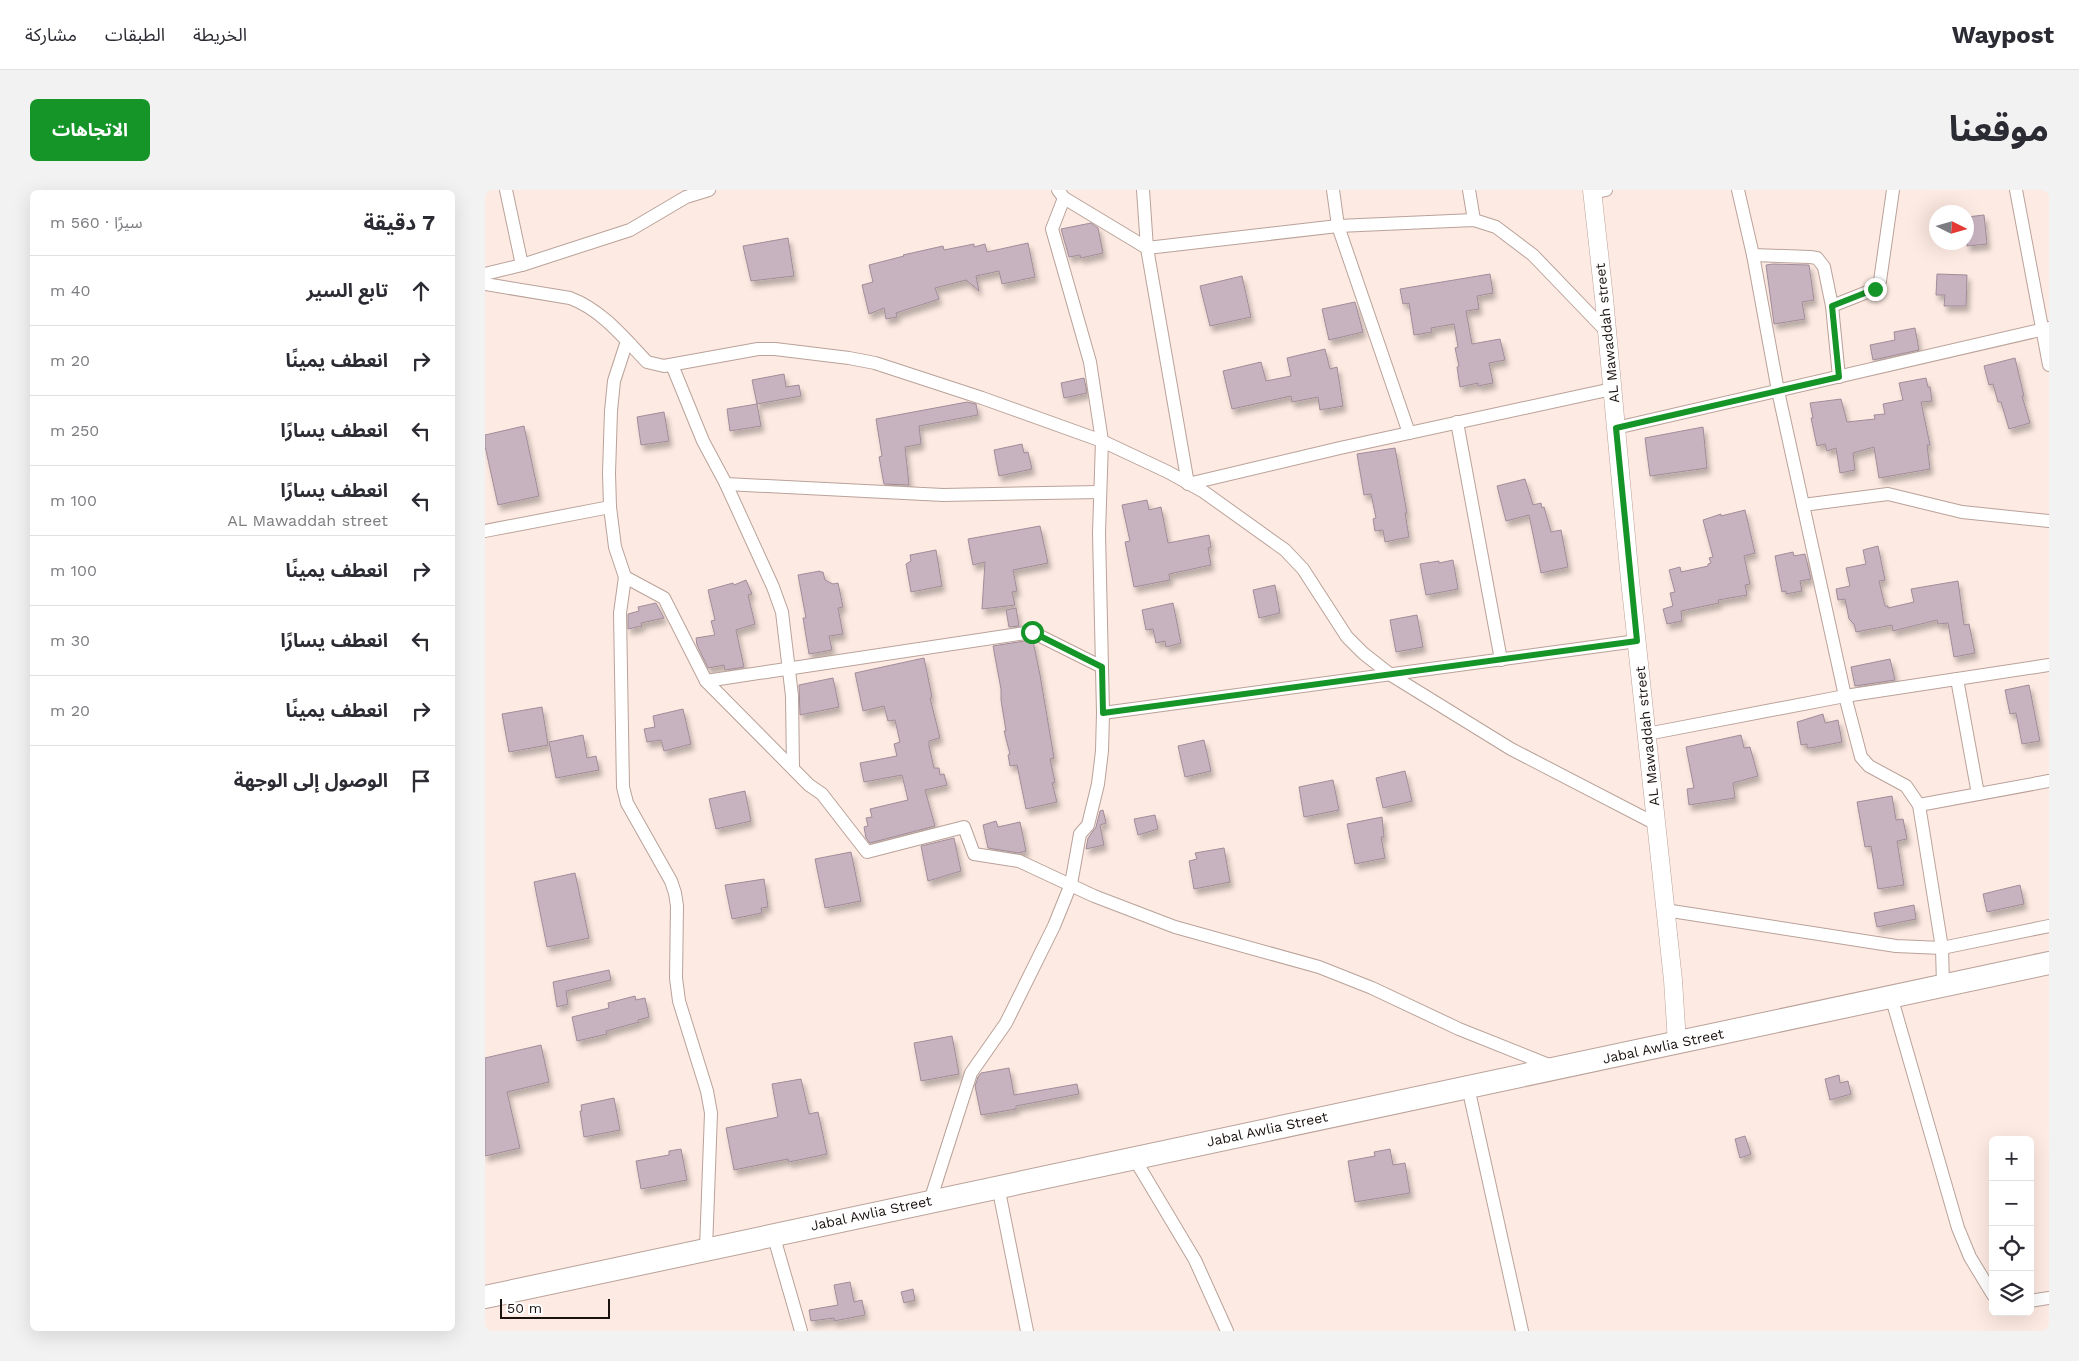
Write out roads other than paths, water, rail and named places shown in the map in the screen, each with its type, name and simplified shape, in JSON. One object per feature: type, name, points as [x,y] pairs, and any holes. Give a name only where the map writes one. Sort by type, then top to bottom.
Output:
[{"type":"highway","name":"Jabal Awlia Street","points":[[485,1297],[2049,962]]},
{"type":"street","points":[[506,190],[521,265]]},
{"type":"street","points":[[485,274],[521,265],[630,230],[686,197],[709,190]]},
{"type":"street","points":[[1143,190],[1147,248],[1188,484]]},
{"type":"street","points":[[1333,190],[1338,226],[1409,433]]},
{"type":"street","points":[[1469,190],[1474,220]]},
{"type":"street","points":[[1739,190],[1778,391],[1845,696],[1861,757],[1869,766],[1906,786],[1919,805],[1942,948],[1943,985]]},
{"type":"street","points":[[1832,306],[1875,289],[1880,281],[1893,190]]},
{"type":"street","points":[[2017,190],[2046,329],[2049,366]]},
{"type":"street","name":"AL Mawaddah street","points":[[1596,191],[1612,388],[1673,980],[1677,1043]]},
{"type":"street","points":[[929,1201],[971,1074],[1006,1023],[1054,926],[1071,884],[1080,834],[1088,825],[1098,784],[1102,751],[1103,713],[1099,533],[1101,441],[1090,362],[1052,229],[1061,194],[1147,248],[1338,226],[1474,220],[1496,228],[1533,255],[1607,332]]},
{"type":"street","points":[[1753,255],[1817,258],[1824,267],[1832,306],[1839,377]]},
{"type":"street","points":[[485,284],[569,298],[593,308],[647,362],[664,366],[758,349],[775,349],[858,360],[875,363],[982,398],[1101,441],[1203,492],[1285,550],[1303,569],[1347,637],[1363,653],[1391,675],[1511,749],[1656,824]]},
{"type":"street","points":[[1616,428],[2046,329]]},
{"type":"street","points":[[627,341],[614,381],[611,411],[609,506],[615,547],[625,577],[620,613],[623,787],[627,803],[671,881],[677,906],[676,978],[679,1001],[707,1091],[711,1113],[706,1249]]},
{"type":"street","points":[[672,365],[703,441],[726,484],[773,586],[782,612],[792,696],[793,768]]},
{"type":"street","points":[[1188,484],[1612,388]]},
{"type":"street","points":[[1457,422],[1501,660]]},
{"type":"street","points":[[726,484],[943,496],[1101,492]]},
{"type":"street","points":[[1803,505],[1888,494],[1962,512],[2049,521]]},
{"type":"street","points":[[485,531],[609,506]]},
{"type":"street","points":[[625,577],[664,598],[706,681],[809,785],[821,794],[867,852],[964,827],[974,854],[1019,861],[1094,896],[1175,927],[1319,966],[1372,988],[1459,1029],[1556,1068]]},
{"type":"street","points":[[706,681],[1032,632],[1102,667]]},
{"type":"street","points":[[1103,713],[1637,641]]},
{"type":"street","points":[[1647,734],[1845,696],[2049,665]]},
{"type":"street","points":[[1957,679],[1978,794]]},
{"type":"street","points":[[1919,805],[2049,781]]},
{"type":"street","points":[[1665,910],[1895,946],[1942,948],[2049,926]]},
{"type":"street","points":[[1891,996],[1958,1228],[1970,1257],[1989,1288]]},
{"type":"street","points":[[1468,1087],[1522,1331]]},
{"type":"street","points":[[1134,1158],[1195,1260],[1227,1331]]},
{"type":"street","points":[[998,1186],[1027,1331]]},
{"type":"street","points":[[773,1234],[801,1331]]},
{"type":"street","points":[[2034,1300],[2049,1298]]}]
